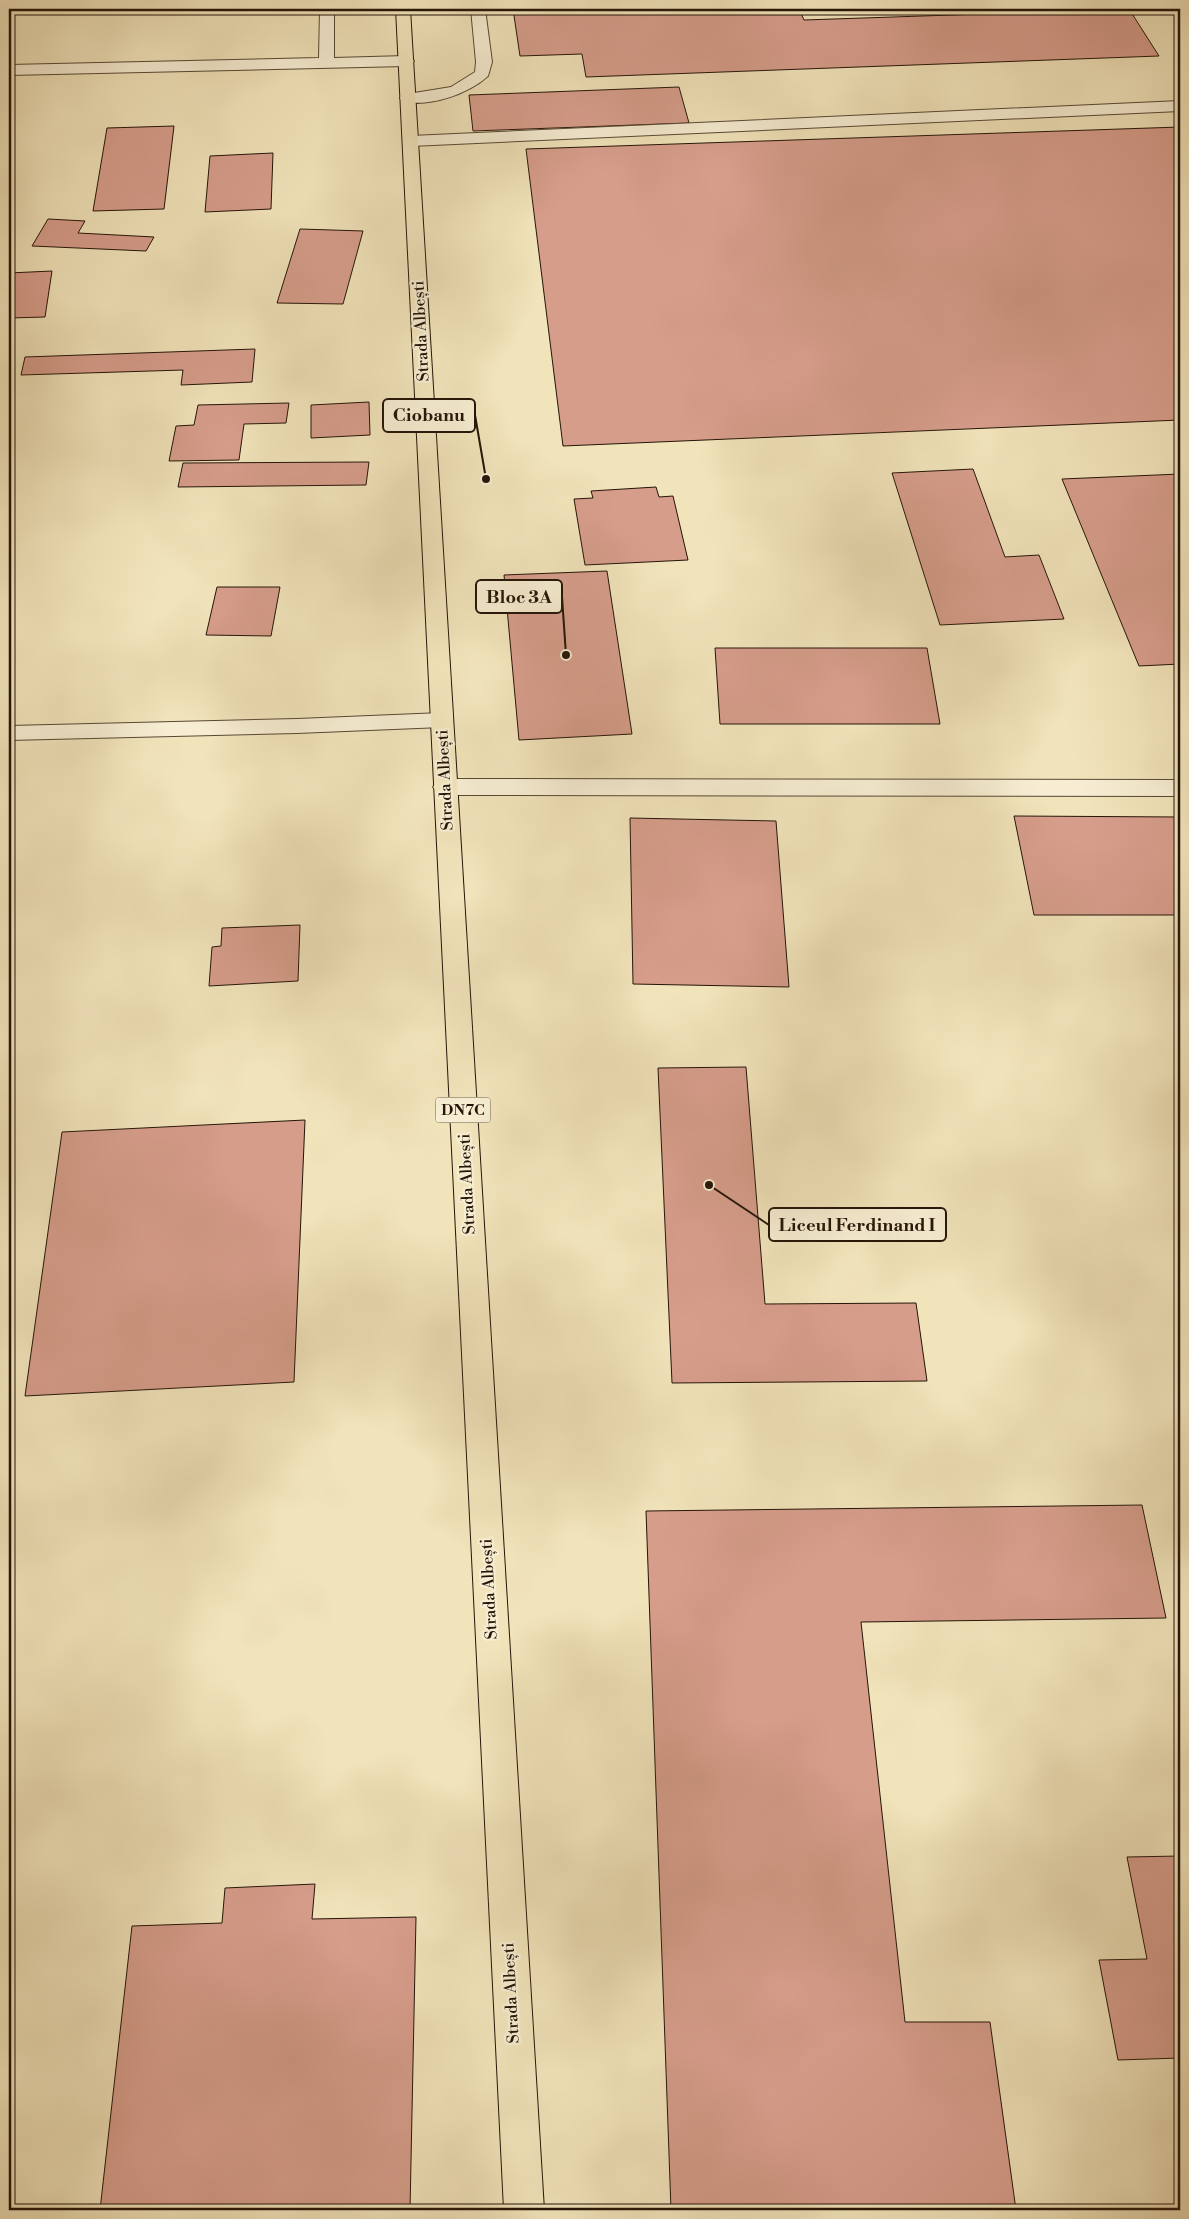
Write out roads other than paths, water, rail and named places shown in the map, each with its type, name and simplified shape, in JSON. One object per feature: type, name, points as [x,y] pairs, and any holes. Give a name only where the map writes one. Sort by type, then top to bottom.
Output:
[{"type":"main road","name":"Strada Albești","points":[[403,9],[524,2210]]},
{"type":"lane","points":[[326,63],[327,9]]},
{"type":"lane","points":[[408,98],[444,95],[470,86],[483,73],[484,62],[478,9]]},
{"type":"lane","points":[[9,70],[406,61]]},
{"type":"lane","points":[[410,141],[1180,106]]},
{"type":"lane","points":[[9,733],[297,726],[442,720]]},
{"type":"lane","points":[[445,787],[1180,788]]},
{"type":"place","name":"Ciobanu","points":[[486,479]]},
{"type":"place","name":"Bloc 3A","points":[[566,655]]},
{"type":"place","name":"Liceul Ferdinand I","points":[[709,1185]]}]
